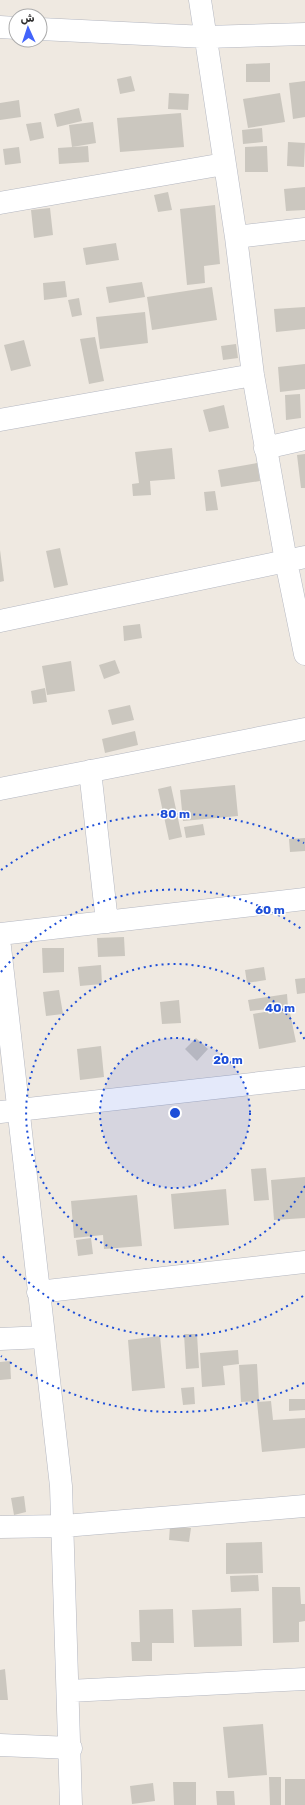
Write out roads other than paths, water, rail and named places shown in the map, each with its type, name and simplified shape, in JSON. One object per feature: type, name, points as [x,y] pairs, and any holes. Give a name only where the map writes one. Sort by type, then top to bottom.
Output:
[{"type":"street","points":[[200,0],[236,237],[253,375],[265,448],[295,559],[305,654]]},
{"type":"street","points":[[48,29],[206,37],[305,34]]},
{"type":"street","points":[[0,203],[224,164]]},
{"type":"street","points":[[236,237],[305,229]]},
{"type":"street","points":[[0,420],[253,375]]},
{"type":"street","points":[[265,448],[305,439]]},
{"type":"street","points":[[0,621],[295,559]]},
{"type":"street","points":[[0,789],[305,729]]},
{"type":"street","points":[[90,772],[107,922]]},
{"type":"street","points":[[0,934],[305,899]]},
{"type":"street","points":[[0,946],[9,1111],[38,1292],[61,1486],[64,1526],[71,1805]]},
{"type":"street","points":[[9,1111],[305,1078]]},
{"type":"street","points":[[38,1292],[305,1262]]},
{"type":"street","points":[[0,1339],[44,1337]]},
{"type":"street","points":[[0,1527],[64,1526],[305,1506]]},
{"type":"street","points":[[69,1691],[305,1679]]},
{"type":"street","points":[[0,1745],[70,1748]]}]
